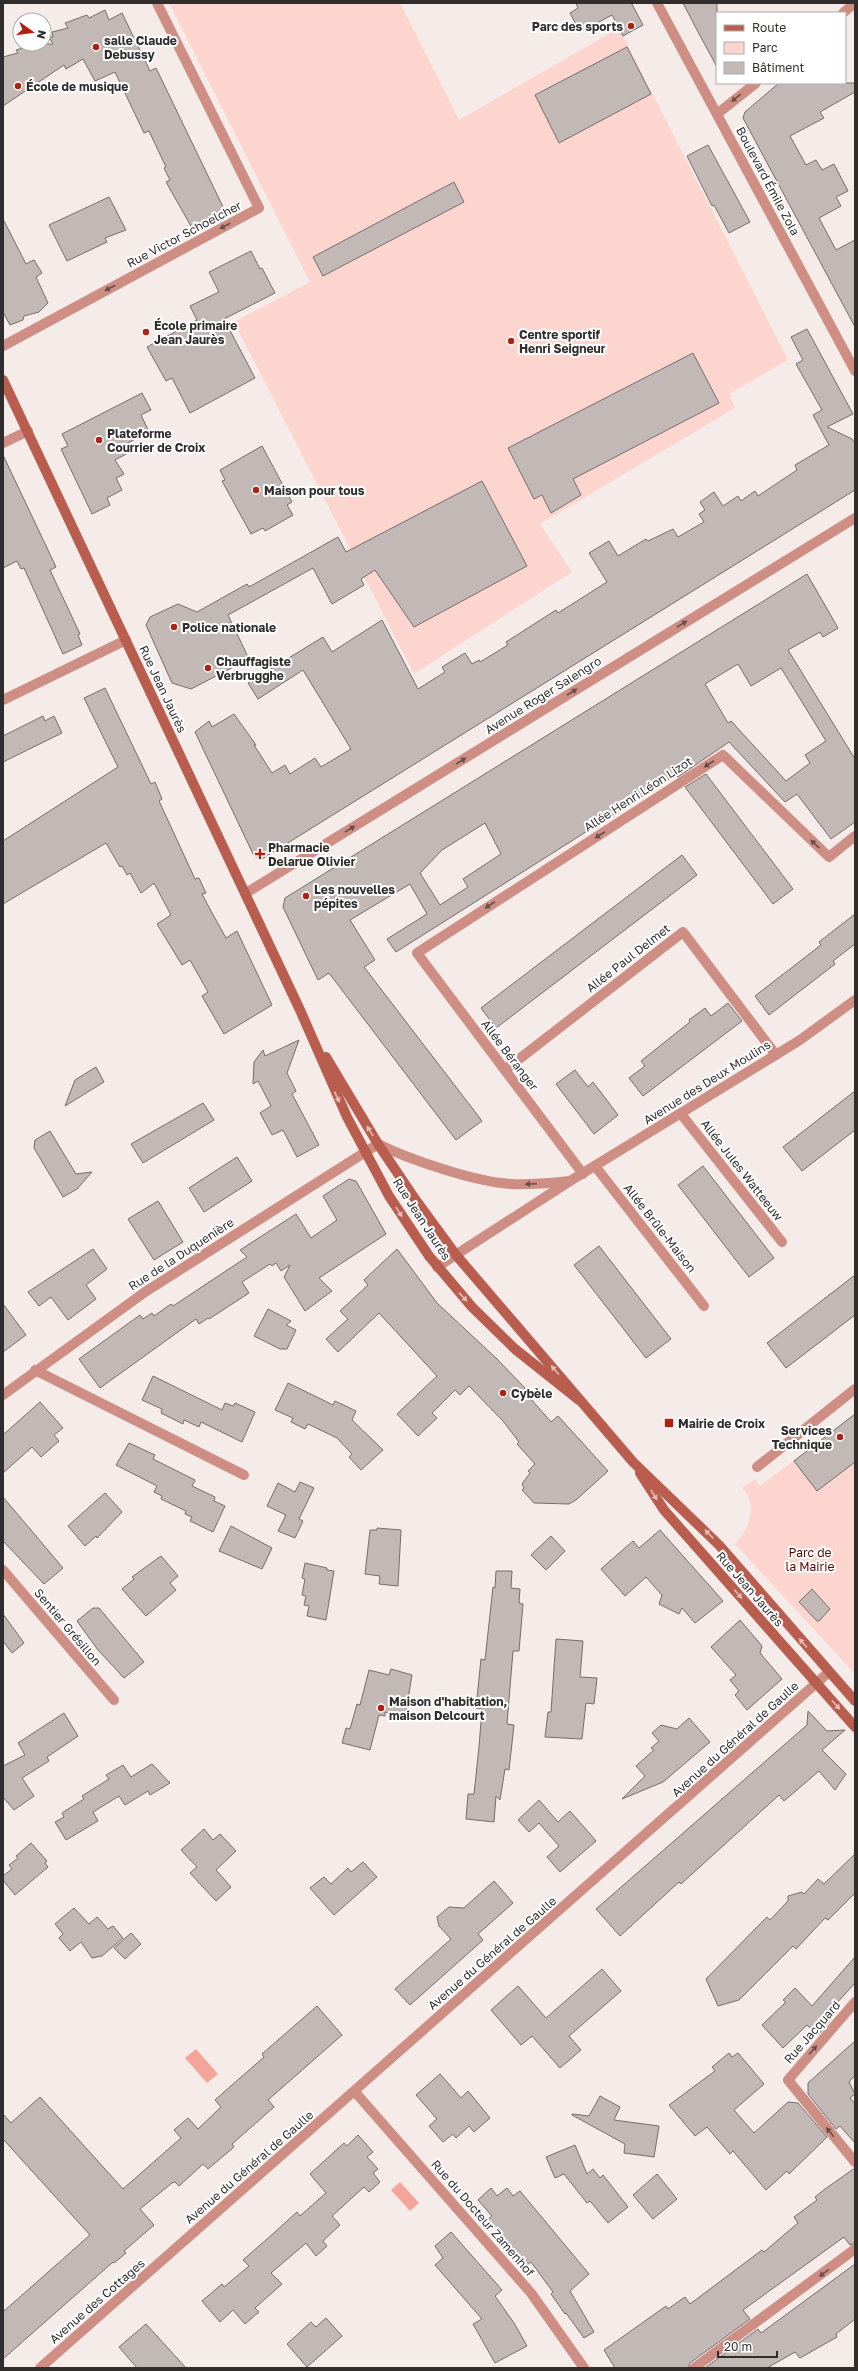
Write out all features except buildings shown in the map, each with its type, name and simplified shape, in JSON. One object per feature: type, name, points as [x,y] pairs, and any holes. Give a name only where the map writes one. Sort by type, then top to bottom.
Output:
[{"type":"main road","name":"Rue Jean Jaurès","points":[[3,380],[246,893],[300,1010],[335,1092],[365,1152],[401,1215],[437,1267],[472,1307],[507,1342],[579,1400]]},
{"type":"main road","name":"Rue Jean Jaurès","points":[[300,1010],[378,1144],[415,1199],[456,1255],[633,1462],[720,1545],[855,1701]]},
{"type":"main road","name":"Rue Jean Jaurès","points":[[633,1462],[664,1510],[855,1727]]},
{"type":"street","name":"Rue Victor Schoelcher","points":[[3,346],[259,208],[157,3]]},
{"type":"street","name":"Boulevard Émile Zola","points":[[658,3],[855,371]]},
{"type":"street","points":[[844,12],[855,3]]},
{"type":"street","points":[[717,114],[755,84]]},
{"type":"street","points":[[3,443],[28,431]]},
{"type":"street","name":"Avenue Roger Salengro","points":[[246,893],[855,518]]},
{"type":"street","points":[[3,700],[126,640]]},
{"type":"street","name":"Allée Henri Léon Lizot","points":[[417,953],[723,756],[828,857],[855,836]]},
{"type":"street","name":"Allée Paul Delmet","points":[[505,1070],[683,932],[776,1055]]},
{"type":"street","name":"Allée Béranger","points":[[417,953],[583,1174]]},
{"type":"street","name":"Avenue des Deux Moulins","points":[[437,1267],[570,1181],[776,1055],[816,1029],[855,1000]]},
{"type":"street","name":"Allée Jules Watteeuw","points":[[681,1114],[782,1242]]},
{"type":"street","name":"Avenue des Deux Moulins","points":[[378,1144],[433,1165],[493,1182],[527,1184],[570,1181]]},
{"type":"street","name":"Rue de la Duquenière","points":[[3,1395],[35,1370],[145,1292],[378,1144]]},
{"type":"street","name":"Allée Brûle-Maison","points":[[595,1166],[704,1306]]},
{"type":"street","points":[[35,1370],[244,1475]]},
{"type":"street","points":[[757,1467],[855,1389]]},
{"type":"street","name":"Sentier Grésillon","points":[[3,1570],[114,1700]]},
{"type":"street","name":"Avenue du Général de Gaulle","points":[[172,2253],[829,1672]]},
{"type":"street","name":"Rue Jacquard","points":[[855,2002],[788,2080],[855,2162]]},
{"type":"street","name":"Rue du Docteur Zamenhof","points":[[355,2092],[531,2293],[584,2368]]},
{"type":"street","points":[[694,2368],[855,2249]]},
{"type":"street","name":"Avenue des Cottages","points":[[40,2368],[172,2253]]},
{"type":"green space","name":"Centre sportif Henri Seigneur","points":[[169,3],[400,3],[459,120],[619,28],[788,360],[729,394],[735,408],[540,524],[572,572],[414,674],[234,322],[310,282]]},
{"type":"green space","name":"Parc de la Mairie","points":[[855,1414],[855,1674],[735,1544],[748,1524],[751,1509],[747,1495],[742,1488],[755,1479],[760,1486]]},
{"type":"shaded area","points":[[196,2049],[218,2074],[207,2083],[185,2058]]},
{"type":"shaded area","points":[[400,2182],[419,2203],[410,2211],[391,2190]]},
{"type":"place","name":"Parc des sports","points":[[631,26]]},
{"type":"place","name":"salle Claude Debussy","points":[[96,47]]},
{"type":"place","name":"École de musique","points":[[18,86]]},
{"type":"place","name":"École primaire Jean Jaurès","points":[[146,332]]},
{"type":"place","name":"Centre sportif Henri Seigneur","points":[[511,341]]},
{"type":"place","name":"Plateforme Courrier de Croix","points":[[99,440]]},
{"type":"place","name":"Maison pour tous","points":[[256,490]]},
{"type":"place","name":"Police nationale","points":[[174,627]]},
{"type":"place","name":"Chauffagiste Verbrugghe","points":[[208,668]]},
{"type":"place","name":"Pharmacie Delarue Olivier","points":[[260,854]]},
{"type":"place","name":"Les nouvelles pépites","points":[[306,896]]},
{"type":"place","name":"Cybèle","points":[[503,1393]]},
{"type":"place","name":"Mairie de Croix","points":[[669,1423]]},
{"type":"place","name":"Services Technique","points":[[840,1437]]},
{"type":"place","name":"Maison d'habitation, maison Delcourt","points":[[381,1708]]}]
